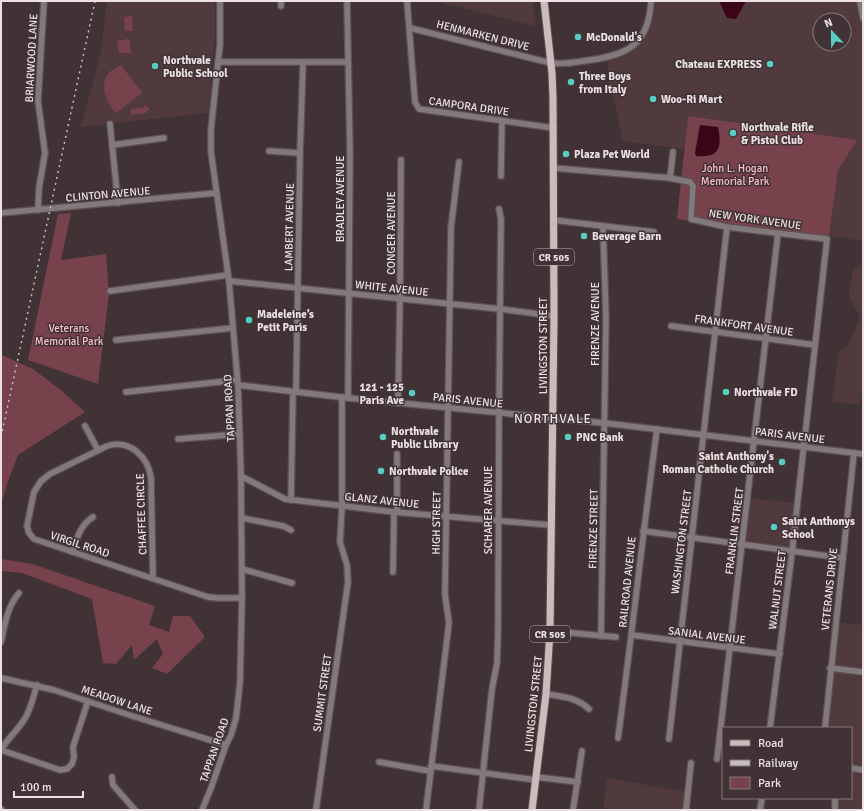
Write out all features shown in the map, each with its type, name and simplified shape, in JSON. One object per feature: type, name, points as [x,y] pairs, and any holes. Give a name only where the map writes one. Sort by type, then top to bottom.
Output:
[{"type":"main road","name":"LIVINGSTON STREET","points":[[532,810],[546,694],[550,631],[550,526],[554,316],[554,128],[551,63],[544,1]]},
{"type":"street","name":"BRIARWOOD LANE","points":[[38,210],[38,188],[45,153],[38,101],[44,1]]},
{"type":"street","name":"TAPPAN ROAD","points":[[202,810],[231,735],[238,701],[240,683],[242,598],[242,476],[238,383],[228,278],[216,193],[211,144],[221,18],[220,1]]},
{"type":"street","name":"BRADLEY AVENUE","points":[[347,1],[347,62],[350,153],[349,294],[340,542],[347,565],[348,578]]},
{"type":"street","name":"CAMPORA DRIVE","points":[[407,1],[415,102],[419,109],[554,128]]},
{"type":"street","name":"HENMARKEN DRIVE","points":[[410,28],[560,64],[608,58],[634,46],[644,33],[649,19],[651,1]]},
{"type":"street","points":[[860,1],[863,18]]},
{"type":"street","points":[[218,62],[347,62]]},
{"type":"street","name":"LAMBERT AVENUE","points":[[291,500],[303,62]]},
{"type":"street","points":[[416,116],[419,109]]},
{"type":"street","points":[[501,176],[502,121]]},
{"type":"street","points":[[110,124],[118,203]]},
{"type":"street","points":[[112,145],[164,138]]},
{"type":"street","points":[[269,151],[300,153]]},
{"type":"street","points":[[554,168],[670,178],[673,152]]},
{"type":"street","name":"CONGER AVENUE","points":[[398,403],[401,160]]},
{"type":"street","name":"HIGH STREET","points":[[426,810],[449,623],[445,594],[451,227],[459,162]]},
{"type":"street","name":"NEW YORK AVENUE","points":[[670,178],[690,182],[693,186],[691,219],[727,227],[827,239]]},
{"type":"street","name":"CLINTON AVENUE","points":[[1,213],[216,193]]},
{"type":"street","name":"SCHARER AVENUE","points":[[479,810],[498,649],[498,413],[501,219],[499,209]]},
{"type":"street","points":[[553,220],[654,232]]},
{"type":"street","name":"FIRENZE AVENUE","points":[[603,226],[606,318],[604,423]]},
{"type":"street","name":"WASHINGTON STREET","points":[[669,739],[727,227]]},
{"type":"street","name":"FRANKLIN STREET","points":[[718,760],[778,233]]},
{"type":"street","name":"WALNUT STREET","points":[[770,727],[792,552],[827,239]]},
{"type":"street","name":"WHITE AVENUE","points":[[110,291],[228,278],[349,294],[554,316]]},
{"type":"street","name":"FRANKFORT AVENUE","points":[[671,326],[815,345]]},
{"type":"street","points":[[116,340],[233,328]]},
{"type":"street","name":"PARIS AVENUE","points":[[126,392],[238,383],[345,398],[604,423],[863,454]]},
{"type":"street","name":"FIRENZE STREET","points":[[601,636],[604,423]]},
{"type":"street","points":[[86,426],[98,450]]},
{"type":"street","name":"RAILROAD AVENUE","points":[[618,738],[657,429]]},
{"type":"street","points":[[178,439],[240,434]]},
{"type":"street","name":"CHAFFEE CIRCLE","points":[[98,450],[112,444],[123,445],[136,450],[148,466],[151,478],[153,578]]},
{"type":"street","name":"VIRGIL ROAD","points":[[98,450],[45,477],[37,486],[34,492],[27,526],[28,533],[34,539],[211,597],[242,598]]},
{"type":"street","name":"VETERANS DRIVE","points":[[825,727],[830,668],[854,453]]},
{"type":"street","points":[[393,572],[397,454]]},
{"type":"street","name":"GLANZ AVENUE","points":[[242,476],[285,499],[291,500],[396,512],[550,526]]},
{"type":"street","points":[[72,552],[82,528],[85,523],[93,517]]},
{"type":"street","points":[[242,518],[283,526],[291,530]]},
{"type":"street","points":[[643,531],[843,558]]},
{"type":"street","points":[[242,569],[292,583]]},
{"type":"street","name":"SUMMIT STREET","points":[[316,810],[348,578]]},
{"type":"street","points":[[1,642],[8,610],[19,593]]},
{"type":"street","points":[[550,631],[616,637]]},
{"type":"street","name":"SANIAL AVENUE","points":[[632,635],[780,654]]},
{"type":"street","points":[[830,668],[863,672]]},
{"type":"street","name":"MEADOW LANE","points":[[1,678],[37,685],[226,745]]},
{"type":"street","points":[[37,685],[24,720],[1,750],[60,770],[67,769],[72,764],[74,757],[73,747],[88,701]]},
{"type":"street","points":[[546,694],[573,699],[581,702],[589,709]]},
{"type":"street","points":[[573,810],[582,751]]},
{"type":"street","points":[[379,762],[431,769],[578,782]]},
{"type":"street","points":[[686,810],[692,763]]},
{"type":"street","points":[[852,768],[863,770]]},
{"type":"street","points":[[112,777],[113,785],[136,810]]},
{"type":"street","points":[[760,810],[762,799]]},
{"type":"street","points":[[835,799],[835,810]]},
{"type":"shaded area","name":"Northvale Public School","points":[[107,1],[215,1],[215,35],[209,113],[81,127],[100,56]]},
{"type":"shaded area","points":[[442,1],[533,1],[536,26],[442,3]]},
{"type":"shaded area","points":[[648,1],[863,1],[863,241],[829,236],[838,170],[856,140],[688,117],[684,149],[623,141],[608,73],[607,57],[633,46],[646,22]]},
{"type":"shaded area","points":[[719,1],[746,1],[736,19],[727,18]]},
{"type":"shaded area","points":[[700,125],[718,127],[720,140],[718,150],[715,153],[704,156],[696,156],[695,153]]},
{"type":"shaded area","points":[[863,263],[863,379],[860,405],[832,402],[839,349],[847,347],[860,317],[849,296],[853,269]]},
{"type":"shaded area","points":[[749,498],[795,503],[790,547],[744,541]]},
{"type":"shaded area","points":[[835,622],[863,625],[863,810],[835,810],[833,799],[852,799],[852,727],[823,727]]},
{"type":"shaded area","points":[[607,778],[687,792],[685,810],[603,810]]},
{"type":"green space","points":[[132,16],[133,31],[125,31],[124,17]]},
{"type":"green space","points":[[128,39],[130,41],[131,53],[119,53],[117,41]]},
{"type":"green space","points":[[121,65],[142,93],[116,113],[107,100],[104,84],[108,74]]},
{"type":"green space","points":[[145,105],[150,109],[145,113],[131,115],[131,109],[143,108]]},
{"type":"green space","name":"John L. Hogan Memorial Park","points":[[688,116],[857,140],[838,170],[829,236],[677,219]]},
{"type":"green space","name":"Veterans Memorial Park","points":[[71,213],[61,260],[106,254],[109,294],[98,384],[28,360],[58,214]]},
{"type":"green space","points":[[2,355],[33,369],[62,391],[85,412],[18,455],[1,505]]},
{"type":"green space","points":[[1,559],[32,564],[155,606],[149,625],[169,632],[173,616],[190,616],[205,637],[167,674],[152,668],[163,654],[157,639],[134,660],[132,645],[116,664],[103,663],[92,599],[22,573],[1,571]]},
{"type":"railway","points":[[1,437],[95,1]]},
{"type":"place","name":"McDonald's","points":[[578,37]]},
{"type":"place","name":"Chateau EXPRESS","points":[[770,64]]},
{"type":"place","name":"Northvale Public School","points":[[155,66]]},
{"type":"place","name":"Three Boys from Italy","points":[[571,82]]},
{"type":"place","name":"Woo-Ri Mart","points":[[653,99]]},
{"type":"place","name":"Northvale Rifle & Pistol Club","points":[[733,133]]},
{"type":"place","name":"Plaza Pet World","points":[[566,154]]},
{"type":"place","name":"Beverage Barn","points":[[584,236]]},
{"type":"place","name":"Madeleine’s Petit Paris","points":[[249,320]]},
{"type":"place","name":"Northvale FD","points":[[726,392]]},
{"type":"place","name":"121 - 125 Paris Ave","points":[[412,393]]},
{"type":"place","name":"Northvale Public Library","points":[[383,437]]},
{"type":"place","name":"PNC Bank","points":[[568,437]]},
{"type":"place","name":"Saint Anthony's Roman Catholic Church","points":[[782,462]]},
{"type":"place","name":"Northvale Police","points":[[381,471]]},
{"type":"place","name":"Saint Anthonys School","points":[[774,527]]},
{"type":"district","name":"NORTHVALE","points":[[553,418]]}]
